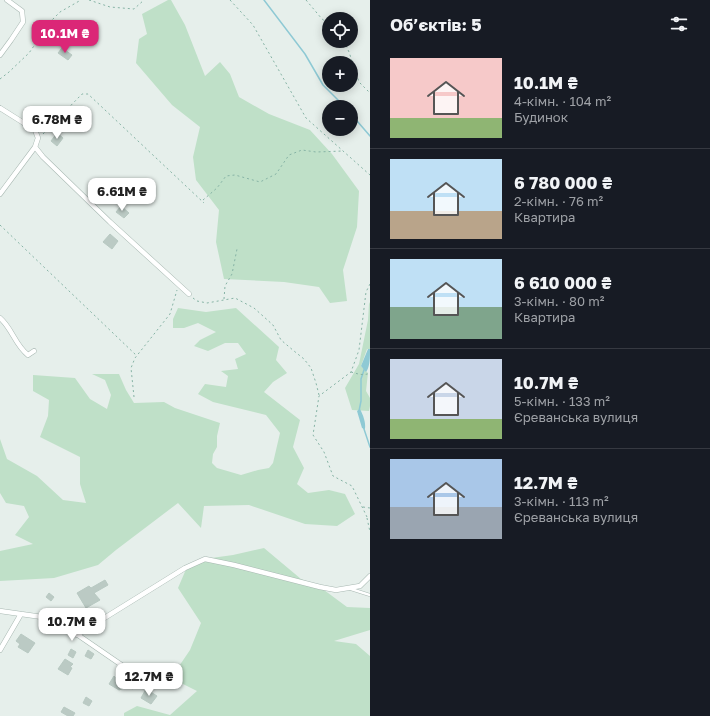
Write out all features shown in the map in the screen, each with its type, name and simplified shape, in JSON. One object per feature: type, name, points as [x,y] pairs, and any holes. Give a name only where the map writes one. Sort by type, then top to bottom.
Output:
[{"type":"street","points":[[0,55],[23,22],[22,11],[6,0]]},
{"type":"street","points":[[0,108],[35,130],[38,138],[35,147],[0,194]]},
{"type":"street","points":[[35,147],[43,157],[99,211],[189,294]]},
{"type":"street","points":[[0,318],[4,321],[23,351],[28,355],[34,351]]},
{"type":"street","points":[[77,635],[185,568],[204,559],[336,590],[360,586],[370,576]]},
{"type":"street","points":[[0,611],[42,617],[59,622],[142,679]]},
{"type":"street","points":[[0,650],[21,614]]},
{"type":"lane","points":[[348,588],[370,595]]},
{"type":"path","points":[[0,79],[29,53],[52,20],[60,12],[81,0]]},
{"type":"path","points":[[89,0],[110,8],[134,8],[144,0]]},
{"type":"path","points":[[230,0],[253,25],[306,118],[370,175]]},
{"type":"path","points":[[306,0],[322,19]]},
{"type":"path","points":[[348,48],[359,82],[370,93]]},
{"type":"path","points":[[38,138],[82,94],[88,94],[204,203]]},
{"type":"path","points":[[202,201],[217,188],[226,176],[235,175],[260,182],[276,174],[289,155],[302,150],[316,152],[344,151]]},
{"type":"path","points":[[0,225],[137,356]]},
{"type":"path","points":[[224,300],[225,286],[232,274],[237,249]]},
{"type":"path","points":[[319,396],[352,372],[359,350],[366,292],[370,284]]},
{"type":"path","points":[[134,397],[131,368],[135,358],[170,314],[179,286]]},
{"type":"path","points":[[189,294],[197,301],[207,303],[235,298],[254,308],[273,325],[281,340],[294,352],[304,358],[312,368],[319,396],[313,435],[324,452],[333,476],[352,486],[367,517],[370,532]]},
{"type":"path","points":[[352,372],[366,375],[370,373]]},
{"type":"path","points":[[362,506],[370,508]]},
{"type":"green space","points":[[168,0],[171,0],[185,25],[205,76],[220,62],[230,74],[239,97],[269,114],[310,130],[332,154],[359,191],[357,227],[343,270],[347,301],[330,303],[319,287],[284,282],[224,279],[216,242],[219,210],[196,180],[193,157],[200,127],[172,105],[136,63],[139,39],[147,34],[142,14]]},
{"type":"green space","points":[[370,302],[370,349],[367,349],[361,366],[368,373],[366,391],[370,398],[370,406],[369,411],[352,410],[345,388],[359,364]]},
{"type":"green space","points":[[178,308],[206,312],[236,308],[279,347],[276,360],[287,373],[273,382],[264,392],[300,420],[293,447],[304,468],[297,484],[308,493],[329,490],[345,494],[355,514],[337,526],[305,524],[249,505],[204,506],[201,528],[178,503],[98,565],[54,578],[0,581],[0,551],[33,544],[15,535],[29,517],[24,506],[6,503],[0,493],[0,439],[7,459],[37,476],[63,500],[86,503],[80,484],[80,457],[40,437],[48,416],[49,400],[33,391],[33,375],[75,378],[90,399],[107,409],[111,395],[105,380],[92,374],[119,374],[134,403],[164,402],[175,408],[220,423],[217,436],[217,447],[213,454],[212,463],[217,468],[241,475],[269,468],[273,463],[280,433],[266,415],[213,402],[198,394],[205,384],[226,387],[228,376],[221,371],[238,369],[235,359],[246,354],[238,343],[225,343],[208,351],[194,346],[200,340],[216,332],[198,323],[184,328],[173,328],[173,319]]},
{"type":"green space","points":[[264,548],[301,579],[320,587],[347,607],[370,608],[370,630],[334,641],[356,644],[370,656],[370,716],[124,716],[124,713],[137,706],[170,715],[197,691],[171,678],[190,650],[201,623],[178,588],[187,567],[204,559],[233,555]]},
{"type":"water","points":[[368,349],[370,349],[370,358],[366,372],[361,366]]},
{"type":"water","points":[[360,409],[365,421],[365,429],[362,428],[357,411]]},
{"type":"building","points":[[62,48],[72,55],[68,60],[58,53]]},
{"type":"building","points":[[57,133],[63,138],[57,146],[51,141]]},
{"type":"building","points":[[121,206],[129,213],[124,218],[116,212]]},
{"type":"building","points":[[110,234],[118,241],[112,249],[103,242]]},
{"type":"building","points":[[105,580],[108,585],[94,593],[100,600],[86,608],[77,593],[89,586],[91,588]]},
{"type":"building","points":[[49,593],[54,597],[51,601],[46,597]]},
{"type":"building","points":[[21,634],[35,643],[28,653],[18,647],[20,644],[16,641]]},
{"type":"building","points":[[71,649],[76,652],[73,658],[68,655]]},
{"type":"building","points":[[88,650],[94,654],[91,659],[85,656]]},
{"type":"building","points":[[65,659],[73,664],[70,667],[72,668],[68,675],[58,669]]},
{"type":"building","points":[[121,675],[129,680],[124,688],[119,690],[109,684],[114,676],[116,678],[120,677]]},
{"type":"building","points":[[134,675],[139,679],[133,689],[128,686]]},
{"type":"building","points":[[146,689],[157,696],[151,704],[141,698]]},
{"type":"building","points":[[86,697],[92,701],[89,706],[83,703]]},
{"type":"building","points":[[64,707],[75,713],[73,716],[68,716],[61,712]]},
{"type":"waterway","points":[[264,0],[305,54],[323,85],[338,100]]},
{"type":"waterway","points":[[358,122],[370,136]]},
{"type":"waterway","points":[[359,411],[361,401],[361,379],[365,367]]},
{"type":"waterway","points":[[363,426],[370,447]]}]
